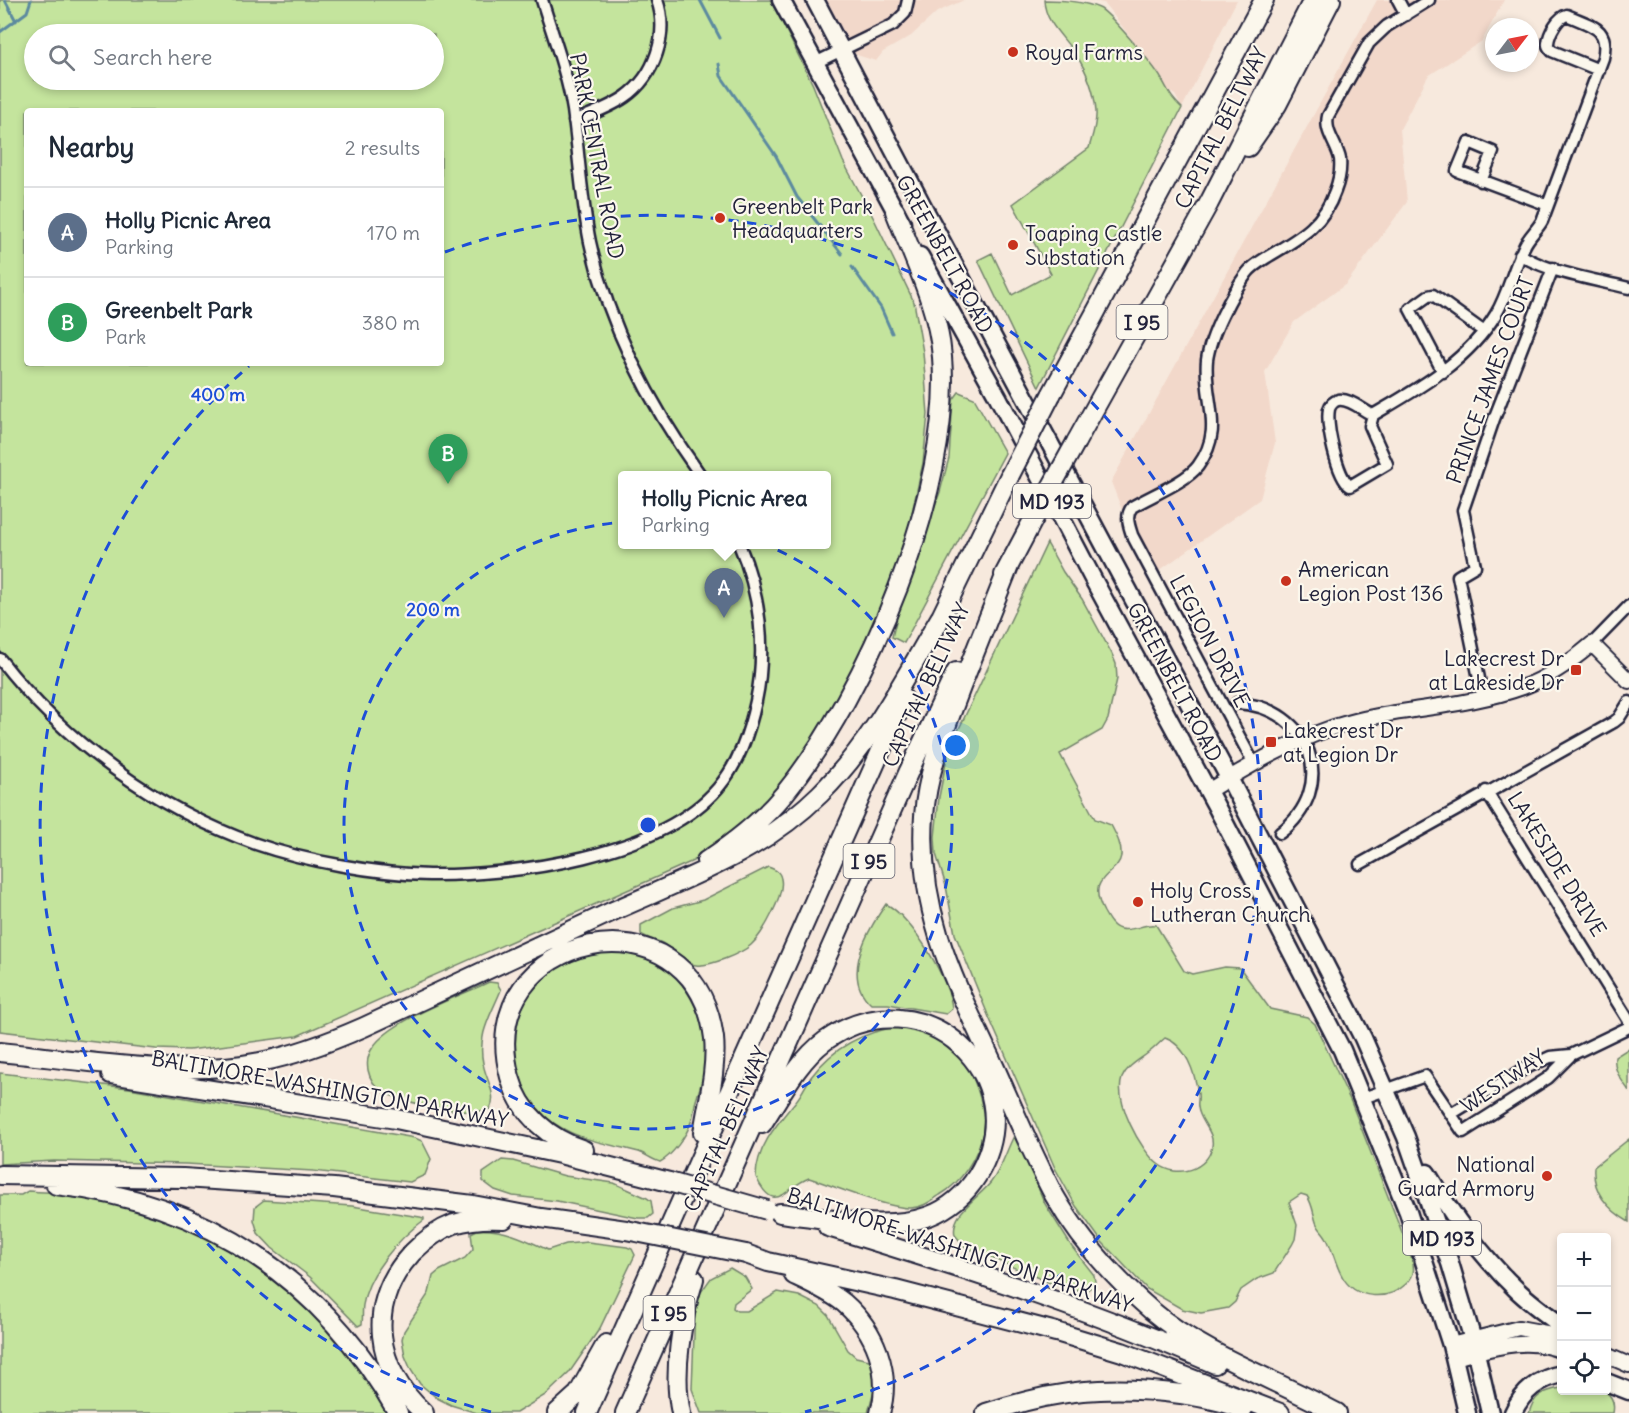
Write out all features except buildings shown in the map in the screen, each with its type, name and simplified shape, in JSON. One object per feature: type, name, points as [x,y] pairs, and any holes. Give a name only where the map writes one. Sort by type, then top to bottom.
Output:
[{"type":"highway","name":"CAPITAL BELTWAY","points":[[587,1413],[940,618],[1051,395],[1264,0]]},
{"type":"highway","name":"CAPITAL BELTWAY","points":[[625,1413],[909,771],[971,639],[1033,520],[1209,203],[1313,0]]},
{"type":"highway","points":[[1209,203],[1277,105],[1331,0]]},
{"type":"highway","points":[[632,902],[719,852],[762,817],[783,794],[821,742],[842,705],[867,658],[896,590],[918,528],[933,469],[941,424],[942,357],[929,300],[895,211]]},
{"type":"highway","points":[[1009,566],[938,749],[928,784],[924,816],[924,873],[933,922],[950,970],[1054,1195],[1087,1243],[1107,1267],[1153,1311],[1185,1335],[1216,1354],[1293,1389],[1336,1413]]},
{"type":"highway","points":[[0,1053],[185,1068],[258,1062],[294,1054],[364,1027],[632,902],[698,876],[775,832],[821,794],[875,727],[940,618]]},
{"type":"highway","points":[[669,1182],[658,1172],[561,1141],[538,1124],[519,1099],[507,1067],[506,1032],[521,992],[543,966],[573,948],[602,942],[616,942],[654,952],[683,972],[705,1004],[714,1040],[714,1058],[700,1156]]},
{"type":"highway","points":[[738,1160],[802,1064],[824,1042],[849,1026],[877,1019],[909,1019],[938,1029],[970,1055],[988,1088],[992,1102],[992,1143],[983,1167],[975,1180],[956,1200],[930,1216],[897,1224],[866,1223],[773,1212]]},
{"type":"highway","name":"BALTIMORE-WASHINGTON PARKWAY","points":[[0,1053],[120,1076],[396,1119],[560,1154],[669,1182],[904,1250],[1065,1305],[1200,1357],[1329,1413]]},
{"type":"highway","points":[[0,1175],[119,1175],[245,1181],[415,1197],[626,1230],[746,1254],[768,1262],[823,1289],[843,1302],[868,1330],[878,1349],[883,1371],[884,1393],[880,1413]]},
{"type":"highway","points":[[0,1184],[55,1185],[102,1191],[171,1211],[229,1239],[286,1277],[328,1315],[370,1367],[398,1413]]},
{"type":"highway","points":[[681,1413],[677,1381],[689,1294],[713,1214]]},
{"type":"highway","points":[[424,1413],[398,1385],[384,1350],[381,1316],[392,1280],[403,1263],[418,1247],[434,1234],[451,1225],[486,1218],[541,1218]]},
{"type":"highway","points":[[768,1262],[895,1290],[1056,1332],[1133,1356],[1280,1413]]},
{"type":"highway","points":[[557,1413],[578,1394],[652,1264]]},
{"type":"highway","points":[[986,1413],[1051,1394],[1115,1388],[1199,1397],[1234,1405],[1255,1413]]},
{"type":"main road","name":"GREENBELT ROAD","points":[[781,0],[992,387],[1208,791],[1333,1031],[1363,1098],[1408,1212],[1453,1352],[1467,1413]]},
{"type":"main road","name":"GREENBELT ROAD","points":[[815,0],[1229,778],[1338,988],[1387,1090],[1450,1263],[1474,1346],[1490,1413]]},
{"type":"main road","points":[[1406,1137],[1455,1218],[1478,1249],[1519,1292],[1557,1322]]},
{"type":"main road","points":[[1513,1413],[1528,1389],[1557,1376]]},
{"type":"main road","points":[[1611,1384],[1629,1391]]},
{"type":"street","name":"PARK CENTRAL ROAD","points":[[542,0],[573,110],[580,182],[590,243],[615,324],[632,363],[698,471]]},
{"type":"street","points":[[573,121],[618,101],[629,94],[642,80],[660,45],[661,19],[657,0]]},
{"type":"street","points":[[815,63],[892,25],[905,13],[908,0]]},
{"type":"street","points":[[1398,0],[1406,15],[1429,0]]},
{"type":"street","name":"LEGION DRIVE","points":[[1254,764],[1132,535],[1128,518],[1132,507],[1185,477],[1198,466],[1203,457],[1214,420],[1209,398],[1207,359],[1215,330],[1248,271],[1307,233],[1330,203],[1338,182],[1340,160],[1327,128],[1328,116],[1369,43],[1387,26],[1406,15]]},
{"type":"street","points":[[1373,416],[1346,400],[1335,401],[1329,408],[1330,433],[1341,475],[1344,482],[1350,486],[1387,464],[1370,426],[1373,416],[1443,372],[1483,331],[1501,304],[1528,238],[1542,221],[1599,70],[1606,46],[1602,33],[1567,15],[1562,16],[1548,42],[1549,47],[1552,51],[1599,70]]},
{"type":"street","points":[[1481,181],[1493,152],[1469,142],[1457,171],[1481,181],[1548,205]]},
{"type":"street","points":[[1520,254],[1552,268]]},
{"type":"street","name":"PRINCE JAMES COURT","points":[[1483,698],[1458,576],[1475,566],[1463,510],[1494,418],[1552,268],[1629,288]]},
{"type":"street","points":[[1443,372],[1410,309],[1433,295],[1483,331]]},
{"type":"street","points":[[0,659],[54,721],[113,768],[178,809],[256,844],[309,858],[393,872],[478,873],[555,864],[631,844],[664,830],[690,814],[717,790],[736,762],[751,727],[760,683],[761,655],[758,610],[752,581],[741,549]]},
{"type":"street","points":[[1208,791],[1254,764],[1335,727],[1360,720],[1483,698],[1529,685],[1592,644],[1629,606]]},
{"type":"street","points":[[1592,644],[1629,681]]},
{"type":"street","name":"LAKESIDE DRIVE","points":[[1360,864],[1486,791],[1614,722],[1629,702]]},
{"type":"street","points":[[1237,704],[1256,705],[1275,712],[1292,724],[1303,741],[1311,764],[1312,784],[1301,812],[1295,821],[1280,833]]},
{"type":"street","name":"LAKESIDE DRIVE","points":[[1486,791],[1629,1021]]},
{"type":"street","points":[[1571,1055],[1629,1027]]},
{"type":"street","name":"WESTWAY","points":[[1571,1055],[1548,1078],[1463,1132],[1451,1114],[1526,1068],[1550,1057],[1571,1055]]},
{"type":"street","points":[[1363,1098],[1425,1076],[1451,1114]]},
{"type":"street","points":[[1453,1352],[1519,1329],[1557,1335]]},
{"type":"street","points":[[1474,1346],[1536,1343],[1557,1349]]},
{"type":"street","points":[[1611,1357],[1629,1365]]},
{"type":"street","points":[[1611,1376],[1629,1386]]},
{"type":"shaded area","points":[[815,0],[964,0],[937,12],[911,36],[883,52],[876,61],[841,50]]},
{"type":"shaded area","points":[[1087,0],[1237,0],[1182,108],[1175,95],[1163,88],[1164,81],[1104,3]]},
{"type":"shaded area","points":[[1377,0],[1504,0],[1494,18],[1485,18],[1485,35],[1482,41],[1428,76],[1400,129],[1407,202],[1346,284],[1294,322],[1265,372],[1275,443],[1260,499],[1153,575],[1132,535],[1111,482]]},
{"type":"green space","points":[[0,0],[771,0],[813,85],[843,161],[914,302],[923,352],[928,414],[923,463],[907,535],[889,587],[838,698],[801,757],[753,817],[723,843],[693,861],[297,1036],[189,1050],[156,1049],[0,1031]]},
{"type":"green space","points":[[1044,0],[1079,2],[1099,8],[1121,29],[1150,63],[1182,108],[1039,387],[978,260],[992,253],[1012,295],[1051,274],[1013,204],[1089,148],[1094,130],[1096,112],[1090,82],[1076,55],[1051,23]]},
{"type":"green space","points":[[959,392],[974,398],[1005,453],[904,643],[892,637],[904,590],[940,492],[949,458],[953,400]]},
{"type":"green space","points":[[1047,543],[1063,572],[1082,599],[1116,664],[1117,679],[1108,719],[1102,730],[1060,754],[1095,819],[1111,825],[1120,844],[1119,863],[1100,883],[1098,890],[1104,912],[1112,925],[1120,929],[1156,925],[1184,971],[1192,974],[1225,967],[1240,968],[1270,1009],[1307,1017],[1315,1024],[1351,1102],[1409,1250],[1413,1264],[1412,1276],[1399,1290],[1381,1295],[1363,1294],[1348,1284],[1342,1276],[1326,1237],[1317,1224],[1309,1199],[1301,1194],[1289,1202],[1297,1225],[1292,1245],[1274,1273],[1257,1279],[1241,1290],[1235,1302],[1228,1308],[1201,1313],[1182,1309],[1147,1289],[1102,1242],[1076,1206],[1055,1168],[955,934],[946,886],[936,854],[935,837],[939,797],[948,752]],"holes":[[[1165,1038],[1184,1053],[1192,1069],[1198,1094],[1199,1112],[1212,1141],[1205,1161],[1191,1170],[1166,1169],[1151,1157],[1130,1124],[1122,1099],[1122,1078],[1130,1067]]]},
{"type":"green space","points":[[768,867],[780,876],[780,894],[772,914],[756,940],[740,952],[717,962],[696,965],[687,962],[662,943],[641,934],[641,925],[673,908],[703,900]]},
{"type":"green space","points":[[886,904],[896,911],[918,935],[937,967],[950,997],[952,1009],[946,1014],[888,1004],[871,1004],[862,993],[858,981],[860,954],[871,927]]},
{"type":"green space","points":[[614,951],[650,959],[673,974],[696,1009],[704,1036],[705,1064],[692,1120],[678,1145],[660,1162],[639,1152],[579,1136],[556,1125],[532,1102],[517,1064],[515,1043],[518,1023],[524,1003],[535,986],[549,971],[564,962]]},
{"type":"green space","points":[[489,982],[497,983],[501,990],[486,1025],[482,1043],[484,1069],[493,1098],[490,1109],[467,1111],[436,1108],[392,1096],[377,1087],[370,1076],[367,1064],[370,1052],[382,1037],[409,1019]]},
{"type":"green space","points":[[902,1026],[932,1037],[953,1050],[965,1062],[974,1081],[983,1113],[983,1132],[973,1160],[962,1176],[948,1190],[915,1208],[875,1201],[809,1178],[781,1196],[769,1195],[756,1177],[760,1156],[769,1136],[811,1077],[830,1057],[851,1042],[875,1032]]},
{"type":"green space","points":[[1629,1048],[1629,1091],[1615,1067],[1615,1057]]},
{"type":"green space","points":[[0,1073],[129,1088],[415,1138],[422,1141],[431,1159],[425,1175],[410,1182],[313,1171],[186,1164],[54,1161],[0,1164]]},
{"type":"green space","points":[[1014,1136],[1045,1204],[1072,1247],[1094,1275],[1095,1282],[1085,1292],[1048,1282],[965,1247],[955,1235],[955,1227],[961,1213],[995,1177]]},
{"type":"green space","points":[[1629,1139],[1629,1222],[1603,1199],[1596,1184],[1594,1167]]},
{"type":"green space","points":[[502,1160],[565,1176],[614,1183],[651,1201],[653,1214],[648,1218],[638,1218],[557,1201],[513,1196],[495,1190],[483,1181],[483,1173]]},
{"type":"green space","points":[[28,1191],[89,1195],[133,1207],[202,1235],[234,1254],[294,1298],[321,1324],[357,1366],[387,1413],[0,1413],[0,1195],[21,1195]]},
{"type":"green space","points":[[264,1200],[352,1206],[420,1217],[424,1220],[395,1246],[378,1269],[366,1293],[362,1324],[358,1326],[310,1277],[272,1248],[258,1233],[254,1220],[255,1207]]},
{"type":"green space","points":[[477,1230],[505,1233],[548,1250],[566,1244],[588,1242],[627,1247],[632,1249],[635,1255],[600,1328],[569,1373],[547,1394],[516,1413],[477,1413],[437,1398],[420,1384],[405,1356],[402,1339],[404,1331],[429,1293],[433,1276],[465,1258],[473,1249],[471,1233]]},
{"type":"green space","points":[[730,1268],[745,1277],[752,1289],[734,1303],[733,1308],[737,1311],[747,1311],[778,1292],[799,1296],[819,1306],[828,1315],[848,1350],[856,1357],[869,1360],[873,1365],[875,1386],[868,1413],[701,1413],[692,1389],[695,1308],[701,1292],[711,1278]]},
{"type":"green space","points":[[1557,1389],[1557,1395],[1609,1395],[1613,1400],[1613,1413],[1529,1413],[1537,1398]]},
{"type":"waterway","points":[[5,0],[16,21]]},
{"type":"waterway","points":[[0,32],[27,12],[31,0]]},
{"type":"waterway","points":[[700,0],[720,38]]},
{"type":"waterway","points":[[719,64],[721,76],[776,156],[797,197],[842,254]]},
{"type":"waterway","points":[[852,267],[881,308],[892,333]]},
{"type":"place","name":"Royal Farms","points":[[1013,52]]},
{"type":"place","name":"Greenbelt Park Headquarters","points":[[720,218]]},
{"type":"place","name":"Toaping Castle Substation","points":[[1013,245]]},
{"type":"place","name":"Greenbelt Park","points":[[448,484]]},
{"type":"place","name":"American Legion Post 136","points":[[1286,581]]},
{"type":"place","name":"Holly Picnic Area","points":[[724,618]]},
{"type":"place","name":"Lakecrest Dr at Lakeside Dr","points":[[1576,670]]},
{"type":"place","name":"Lakecrest Dr at Legion Dr","points":[[1271,742]]},
{"type":"place","name":"Holy Cross Lutheran Church","points":[[1138,902]]},
{"type":"place","name":"National Guard Armory","points":[[1547,1176]]}]
